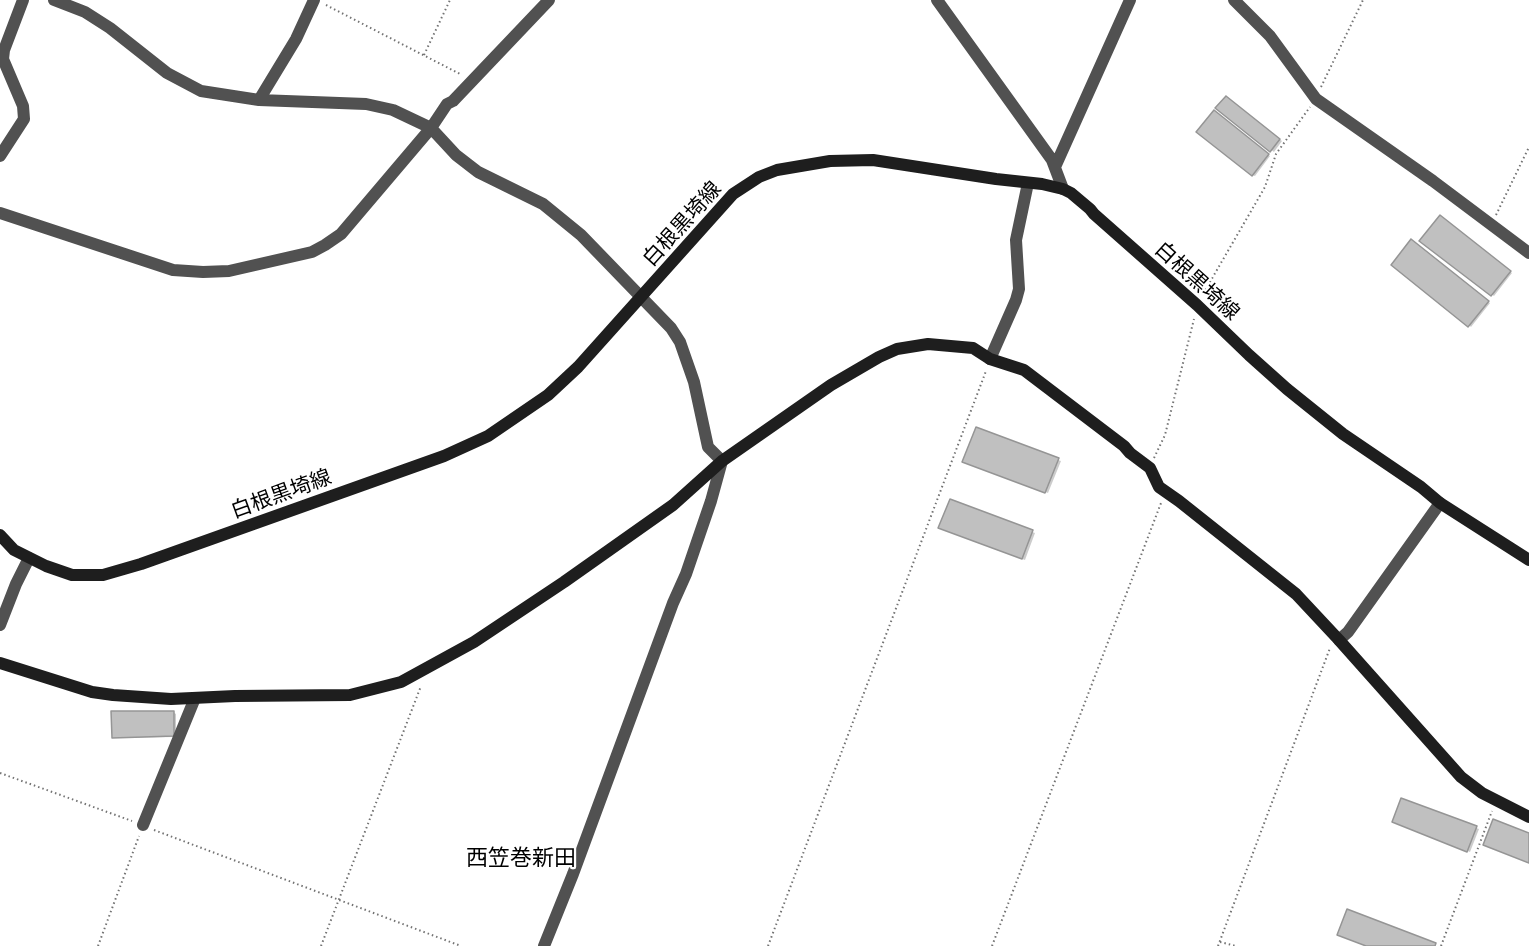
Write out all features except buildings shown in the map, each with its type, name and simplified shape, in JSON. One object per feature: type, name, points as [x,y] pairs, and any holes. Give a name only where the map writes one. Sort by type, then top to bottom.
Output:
[{"type":"street","points":[[0,156],[24,119],[23,106],[3,59],[4,50],[22,0]]},
{"type":"street","points":[[54,0],[85,12],[110,28],[167,73],[201,91],[259,100],[366,104],[393,110],[431,128],[456,155],[477,172],[543,204],[580,235],[671,328],[680,342],[694,382],[708,447],[722,461]]},
{"type":"street","points":[[259,100],[296,39],[314,0]]},
{"type":"street","points":[[0,213],[172,270],[229,271],[312,252],[341,234],[431,128],[447,104],[453,101],[549,0]]},
{"type":"street","points":[[937,0],[1052,160],[1063,189]]},
{"type":"street","points":[[1055,167],[1130,0]]},
{"type":"street","points":[[1234,0],[1270,36],[1316,99],[1433,181],[1529,253]]},
{"type":"street","name":"白根黒埼線","points":[[0,535],[14,550],[28,558],[72,575],[103,575],[141,564],[444,456],[488,436],[548,395],[578,367],[733,194],[759,177],[777,170],[830,161],[873,160],[1042,184],[1071,193],[1287,389],[1343,434],[1421,487],[1440,503],[1529,560]]},
{"type":"street","points":[[990,359],[1019,289],[1016,240],[1028,183]]},
{"type":"street","points":[[0,663],[92,692],[160,698],[350,695],[401,682],[474,642],[564,582],[664,512],[722,461],[831,385],[897,349],[928,344],[973,348],[990,359],[1024,370],[1124,446],[1149,468],[1159,487],[1296,594],[1461,777],[1482,793],[1529,817]]},
{"type":"street","points":[[544,946],[673,603],[686,574],[722,461]]},
{"type":"street","points":[[1339,640],[1348,632],[1440,503]]},
{"type":"street","points":[[0,626],[28,558]]},
{"type":"street","points":[[144,825],[195,698]]},
{"type":"path","points":[[424,56],[450,0]]},
{"type":"path","points":[[1149,468],[1165,435],[1197,305],[1265,187],[1276,154],[1316,99],[1363,0]]},
{"type":"path","points":[[327,5],[473,80]]},
{"type":"path","points":[[1491,226],[1529,147]]},
{"type":"path","points":[[768,946],[990,359]]},
{"type":"path","points":[[992,946],[1165,491]]},
{"type":"path","points":[[1218,946],[1330,647],[1339,640]]},
{"type":"path","points":[[321,946],[428,667]]},
{"type":"path","points":[[0,772],[461,946]]},
{"type":"path","points":[[1441,946],[1496,800]]},
{"type":"path","points":[[98,946],[144,825]]},
{"type":"path","points":[[1220,942],[1236,946]]},
{"type":"district","name":"西笠巻新田","points":[[521,858]]}]
